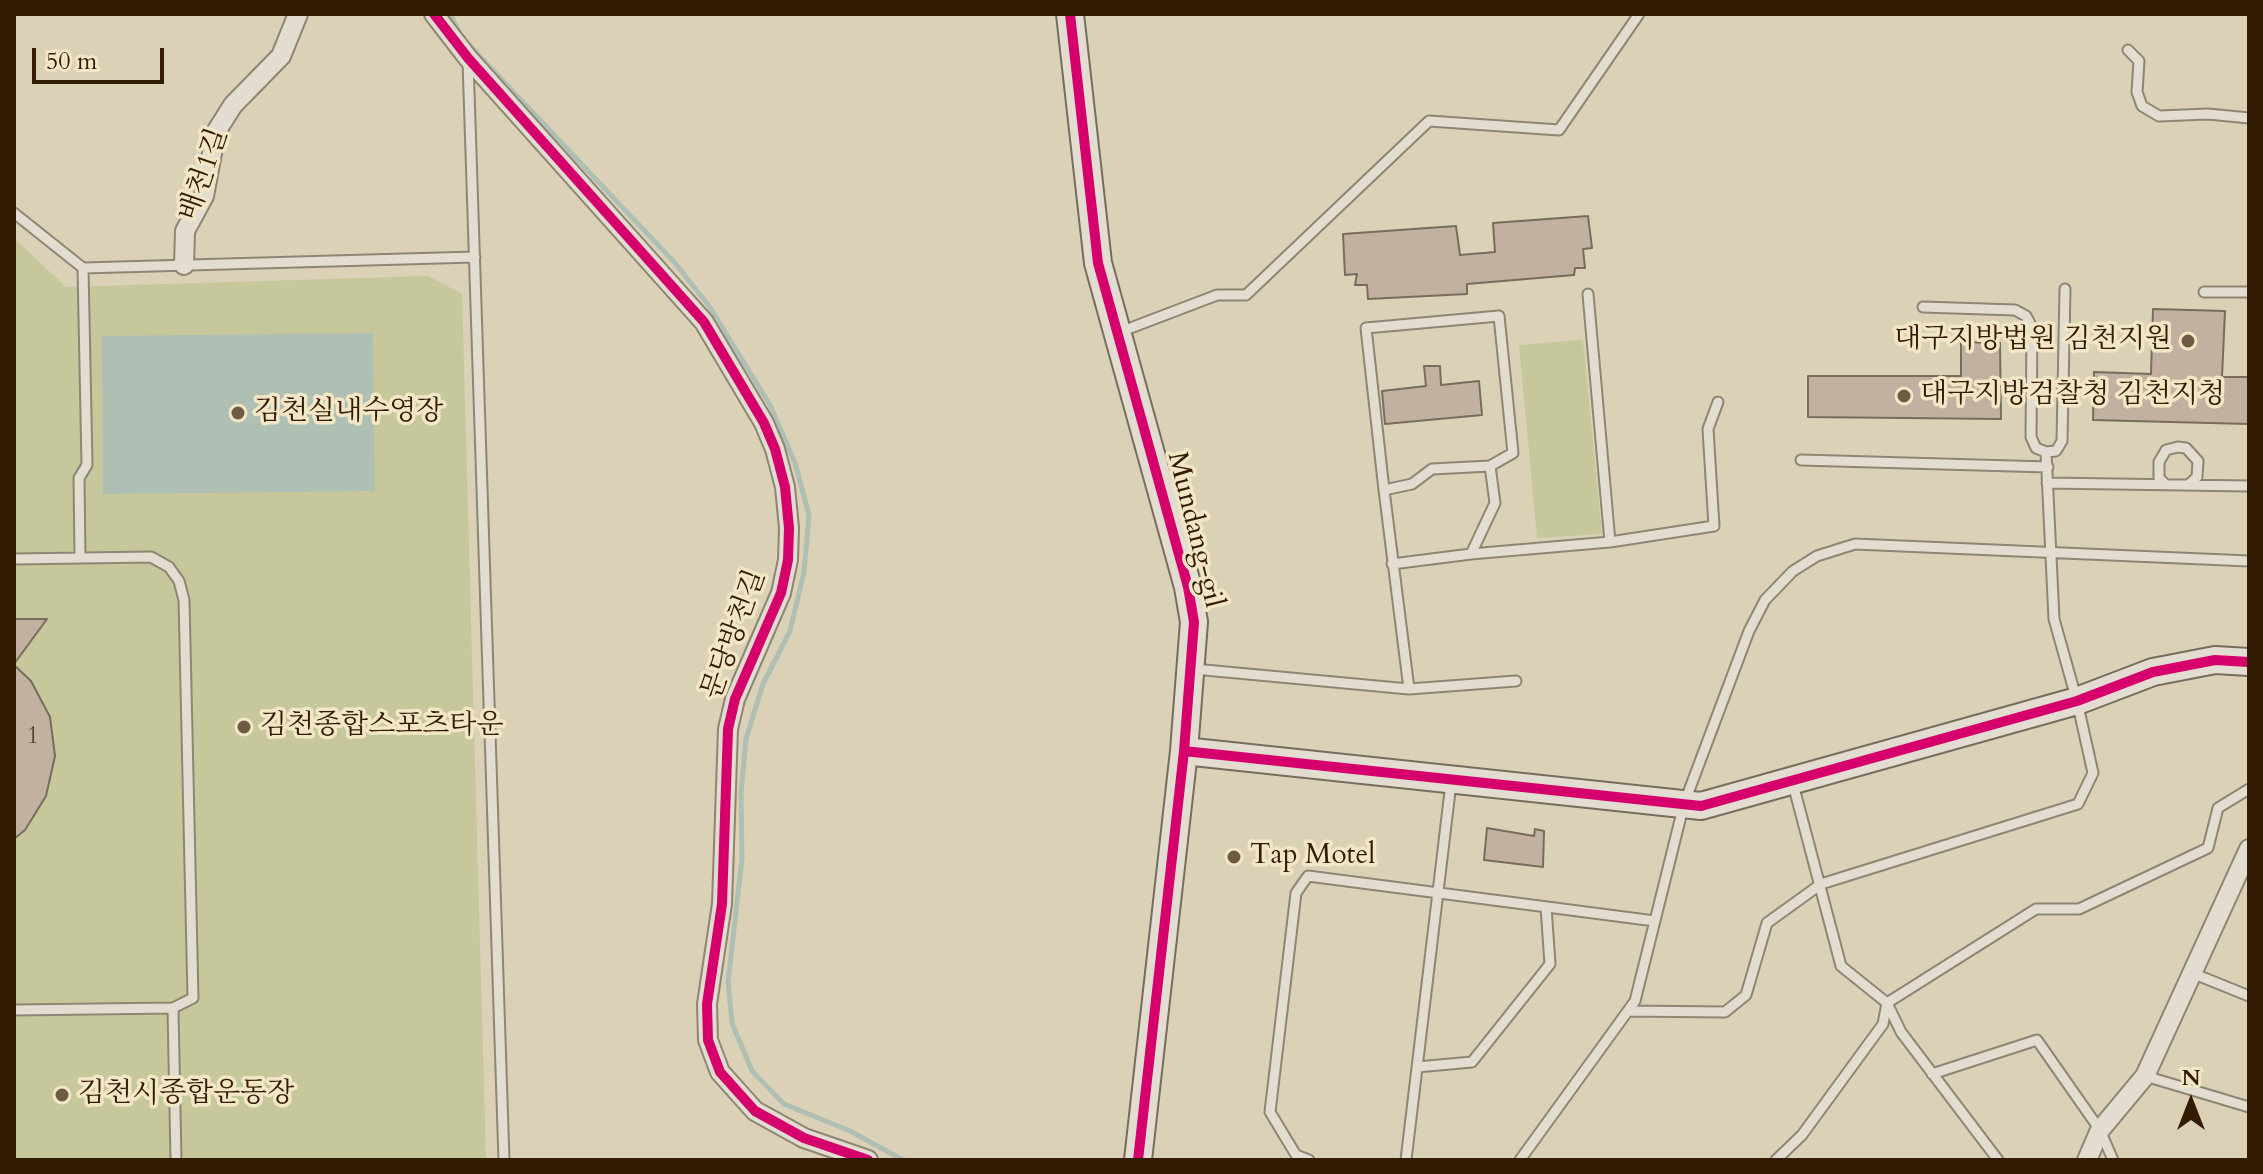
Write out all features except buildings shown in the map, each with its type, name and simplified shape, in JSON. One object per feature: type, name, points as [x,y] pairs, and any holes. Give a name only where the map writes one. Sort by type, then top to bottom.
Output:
[{"type":"street","name":"배천1길","points":[[184,265],[185,231],[204,196],[216,132],[233,105],[281,56],[298,14]]},
{"type":"street","name":"문당방천길","points":[[434,14],[468,58],[704,322],[764,423],[775,449],[785,487],[788,560],[781,593],[735,699],[728,729],[722,904],[707,1004],[708,1040],[720,1072],[755,1111],[804,1138],[868,1160]]},
{"type":"street","name":"Mundang-gil","points":[[1070,14],[1098,263],[1188,587],[1194,622],[1184,751],[1138,1160]]},
{"type":"street","points":[[1184,751],[1701,806],[2077,701],[2153,672],[2215,660],[2249,662]]},
{"type":"street","points":[[2087,1160],[2100,1130],[2145,1076],[2249,849]]},
{"type":"lane","points":[[1117,333],[1217,295],[1246,295],[1429,121],[1559,130],[1639,14]]},
{"type":"lane","points":[[2128,50],[2139,61],[2137,92],[2142,106],[2159,116],[2208,114],[2249,118]]},
{"type":"lane","points":[[468,58],[504,1160]]},
{"type":"lane","points":[[14,213],[83,268],[475,257]]},
{"type":"lane","points":[[80,558],[79,478],[87,465],[83,268]]},
{"type":"lane","points":[[1923,307],[2015,310],[2026,316],[2032,327],[2031,437],[2036,448],[2046,452],[2056,451],[2062,441],[2065,289]]},
{"type":"lane","points":[[2204,292],[2249,292]]},
{"type":"lane","points":[[1588,294],[1610,542]]},
{"type":"lane","points":[[1384,490],[1412,484],[1432,469],[1490,466],[1513,453],[1499,316],[1366,328],[1392,564],[1409,689]]},
{"type":"lane","points":[[1392,564],[1610,542],[1714,526],[1708,429],[1718,402]]},
{"type":"lane","points":[[2165,484],[2159,478],[2159,462],[2166,450],[2178,447],[2186,448],[2198,461],[2197,477],[2188,485]]},
{"type":"lane","points":[[1628,1011],[1725,1012],[1746,995],[1767,923],[1821,884],[2078,804],[2093,773],[2054,619],[2046,452]]},
{"type":"lane","points":[[1801,460],[2048,467]]},
{"type":"lane","points":[[1471,554],[1495,503],[1490,466]]},
{"type":"lane","points":[[2047,483],[2249,486]]},
{"type":"lane","points":[[1520,1160],[1635,1001],[1684,804],[1749,631],[1765,600],[1793,571],[1817,556],[1855,544],[2249,561]]},
{"type":"lane","points":[[14,559],[151,557],[169,567],[179,581],[184,600],[193,998],[173,1008],[14,1010]]},
{"type":"lane","points":[[1191,669],[1409,689],[1516,681]]},
{"type":"lane","points":[[1406,1160],[1451,780]]},
{"type":"lane","points":[[1792,781],[1841,966],[1887,1003],[1901,1032],[1998,1160]]},
{"type":"lane","points":[[1776,1160],[1802,1135],[1883,1024],[1887,1003],[2036,909],[2079,909],[2208,848],[2218,808],[2249,789]]},
{"type":"lane","points":[[1309,1160],[1296,1155],[1270,1112],[1296,893],[1308,876],[1655,921]]},
{"type":"lane","points":[[1417,1067],[1472,1062],[1550,964],[1546,907]]},
{"type":"lane","points":[[2192,973],[2249,996]]},
{"type":"lane","points":[[173,1008],[176,1160]]},
{"type":"lane","points":[[1932,1074],[2037,1040],[2100,1130],[2113,1160]]},
{"type":"lane","points":[[2145,1076],[2249,1107]]},
{"type":"green space","name":"김천종합스포츠타운","points":[[14,238],[66,287],[428,276],[462,294],[486,1160],[14,1160]]},
{"type":"green space","points":[[1583,340],[1602,534],[1537,538],[1519,345]]},
{"type":"shaded area","name":"김천실내수영장","points":[[373,333],[375,491],[103,494],[102,336]]},
{"type":"waterway","points":[[450,14],[460,34]]},
{"type":"waterway","points":[[469,45],[675,263],[709,306],[770,405],[795,463],[809,515],[804,572],[790,631],[763,684],[746,739],[741,793],[742,858],[728,982],[732,1023],[752,1071],[784,1104],[850,1131],[903,1160]]},
{"type":"cycle path","points":[[434,14],[468,58],[704,322],[764,423],[775,449],[785,487],[788,560],[781,593],[735,699],[728,729],[722,904],[707,1004],[708,1040],[720,1072],[755,1111],[804,1138],[868,1160]]},
{"type":"cycle path","points":[[1070,14],[1098,263],[1188,587],[1194,622],[1184,751],[1138,1160]]},
{"type":"cycle path","points":[[1184,751],[1701,806],[2077,701],[2153,672],[2215,660],[2249,662]]},
{"type":"place","name":"대구지방법원 김천지원","points":[[2188,341]]},
{"type":"place","name":"대구지방검찰청 김천지청","points":[[1904,396]]},
{"type":"place","name":"김천실내수영장","points":[[238,413]]},
{"type":"place","name":"김천종합스포츠타운","points":[[244,727]]},
{"type":"place","name":"Tap Motel","points":[[1234,857]]},
{"type":"place","name":"김천시종합운동장","points":[[62,1095]]}]
